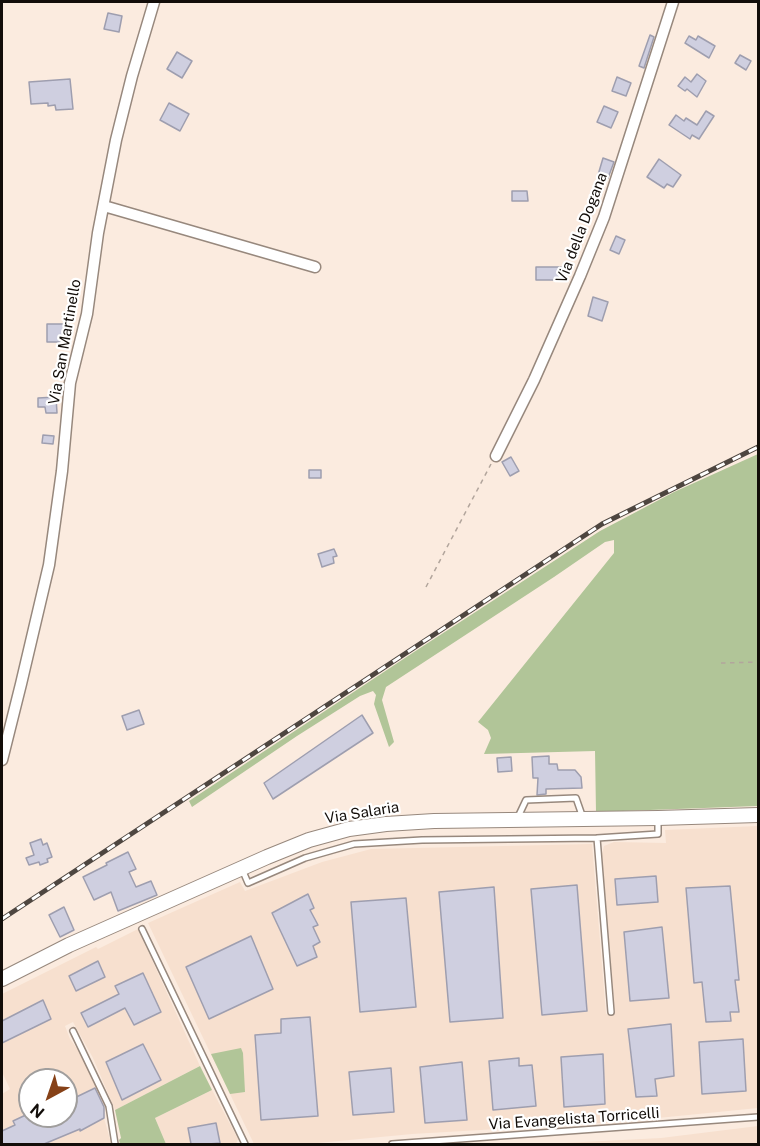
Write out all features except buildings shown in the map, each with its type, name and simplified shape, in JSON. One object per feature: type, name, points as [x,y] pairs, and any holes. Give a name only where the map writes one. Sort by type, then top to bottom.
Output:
[{"type":"main road","name":"Via Salaria","points":[[2,979],[69,945],[242,868],[309,840],[349,829],[434,821],[759,815]]},
{"type":"street","name":"Via San Martinello","points":[[2,760],[49,565],[62,471],[71,375],[87,314],[104,206],[124,107],[154,2]]},
{"type":"street","name":"Via della Dogana","points":[[496,456],[534,380],[604,217],[673,2]]},
{"type":"street","points":[[104,206],[315,267]]},
{"type":"lane","points":[[516,821],[526,801],[576,798],[583,820]]},
{"type":"lane","points":[[242,868],[248,883],[304,858],[354,844],[422,840],[597,838],[658,834],[658,818]]},
{"type":"lane","points":[[597,838],[611,1012]]},
{"type":"lane","points":[[142,929],[245,1144]]},
{"type":"lane","points":[[73,1031],[108,1106],[116,1144]]},
{"type":"lane","name":"Via Evangelista Torricelli","points":[[392,1144],[759,1117]]},
{"type":"path","points":[[426,587],[496,456]]},
{"type":"path","points":[[721,663],[759,662]]},
{"type":"shaded area","points":[[758,826],[758,1108],[618,1122],[412,1134],[307,1144],[254,1144],[148,923],[240,882],[245,891],[322,862],[371,849],[592,844],[606,1014],[615,1014],[602,854],[604,846],[614,842],[666,843],[665,830]]},
{"type":"shaded area","points":[[138,929],[200,1066],[115,1110],[93,1058],[73,1022],[65,1026],[104,1102],[104,1118],[111,1143],[2,1144],[2,1094],[10,1089],[2,1072],[2,994],[96,947],[98,949]]},
{"type":"shaded area","points":[[212,1090],[238,1139],[236,1144],[166,1144],[155,1118]]},
{"type":"shaded area","points":[[758,1126],[758,1144],[544,1144],[661,1138]]},
{"type":"green space","points":[[758,454],[758,806],[596,812],[595,751],[484,754],[491,738],[488,730],[478,722],[614,553],[614,540],[605,542],[386,687],[382,700],[394,742],[389,747],[374,704],[376,695],[373,691],[360,696],[297,736],[192,807],[189,801],[600,531],[674,492]]},
{"type":"green space","points":[[241,1048],[245,1092],[230,1094],[211,1054]]},
{"type":"green space","points":[[200,1066],[212,1090],[155,1118],[166,1144],[120,1144],[121,1138],[115,1110]]},
{"type":"railway","points":[[2,919],[602,524],[758,447]]}]
